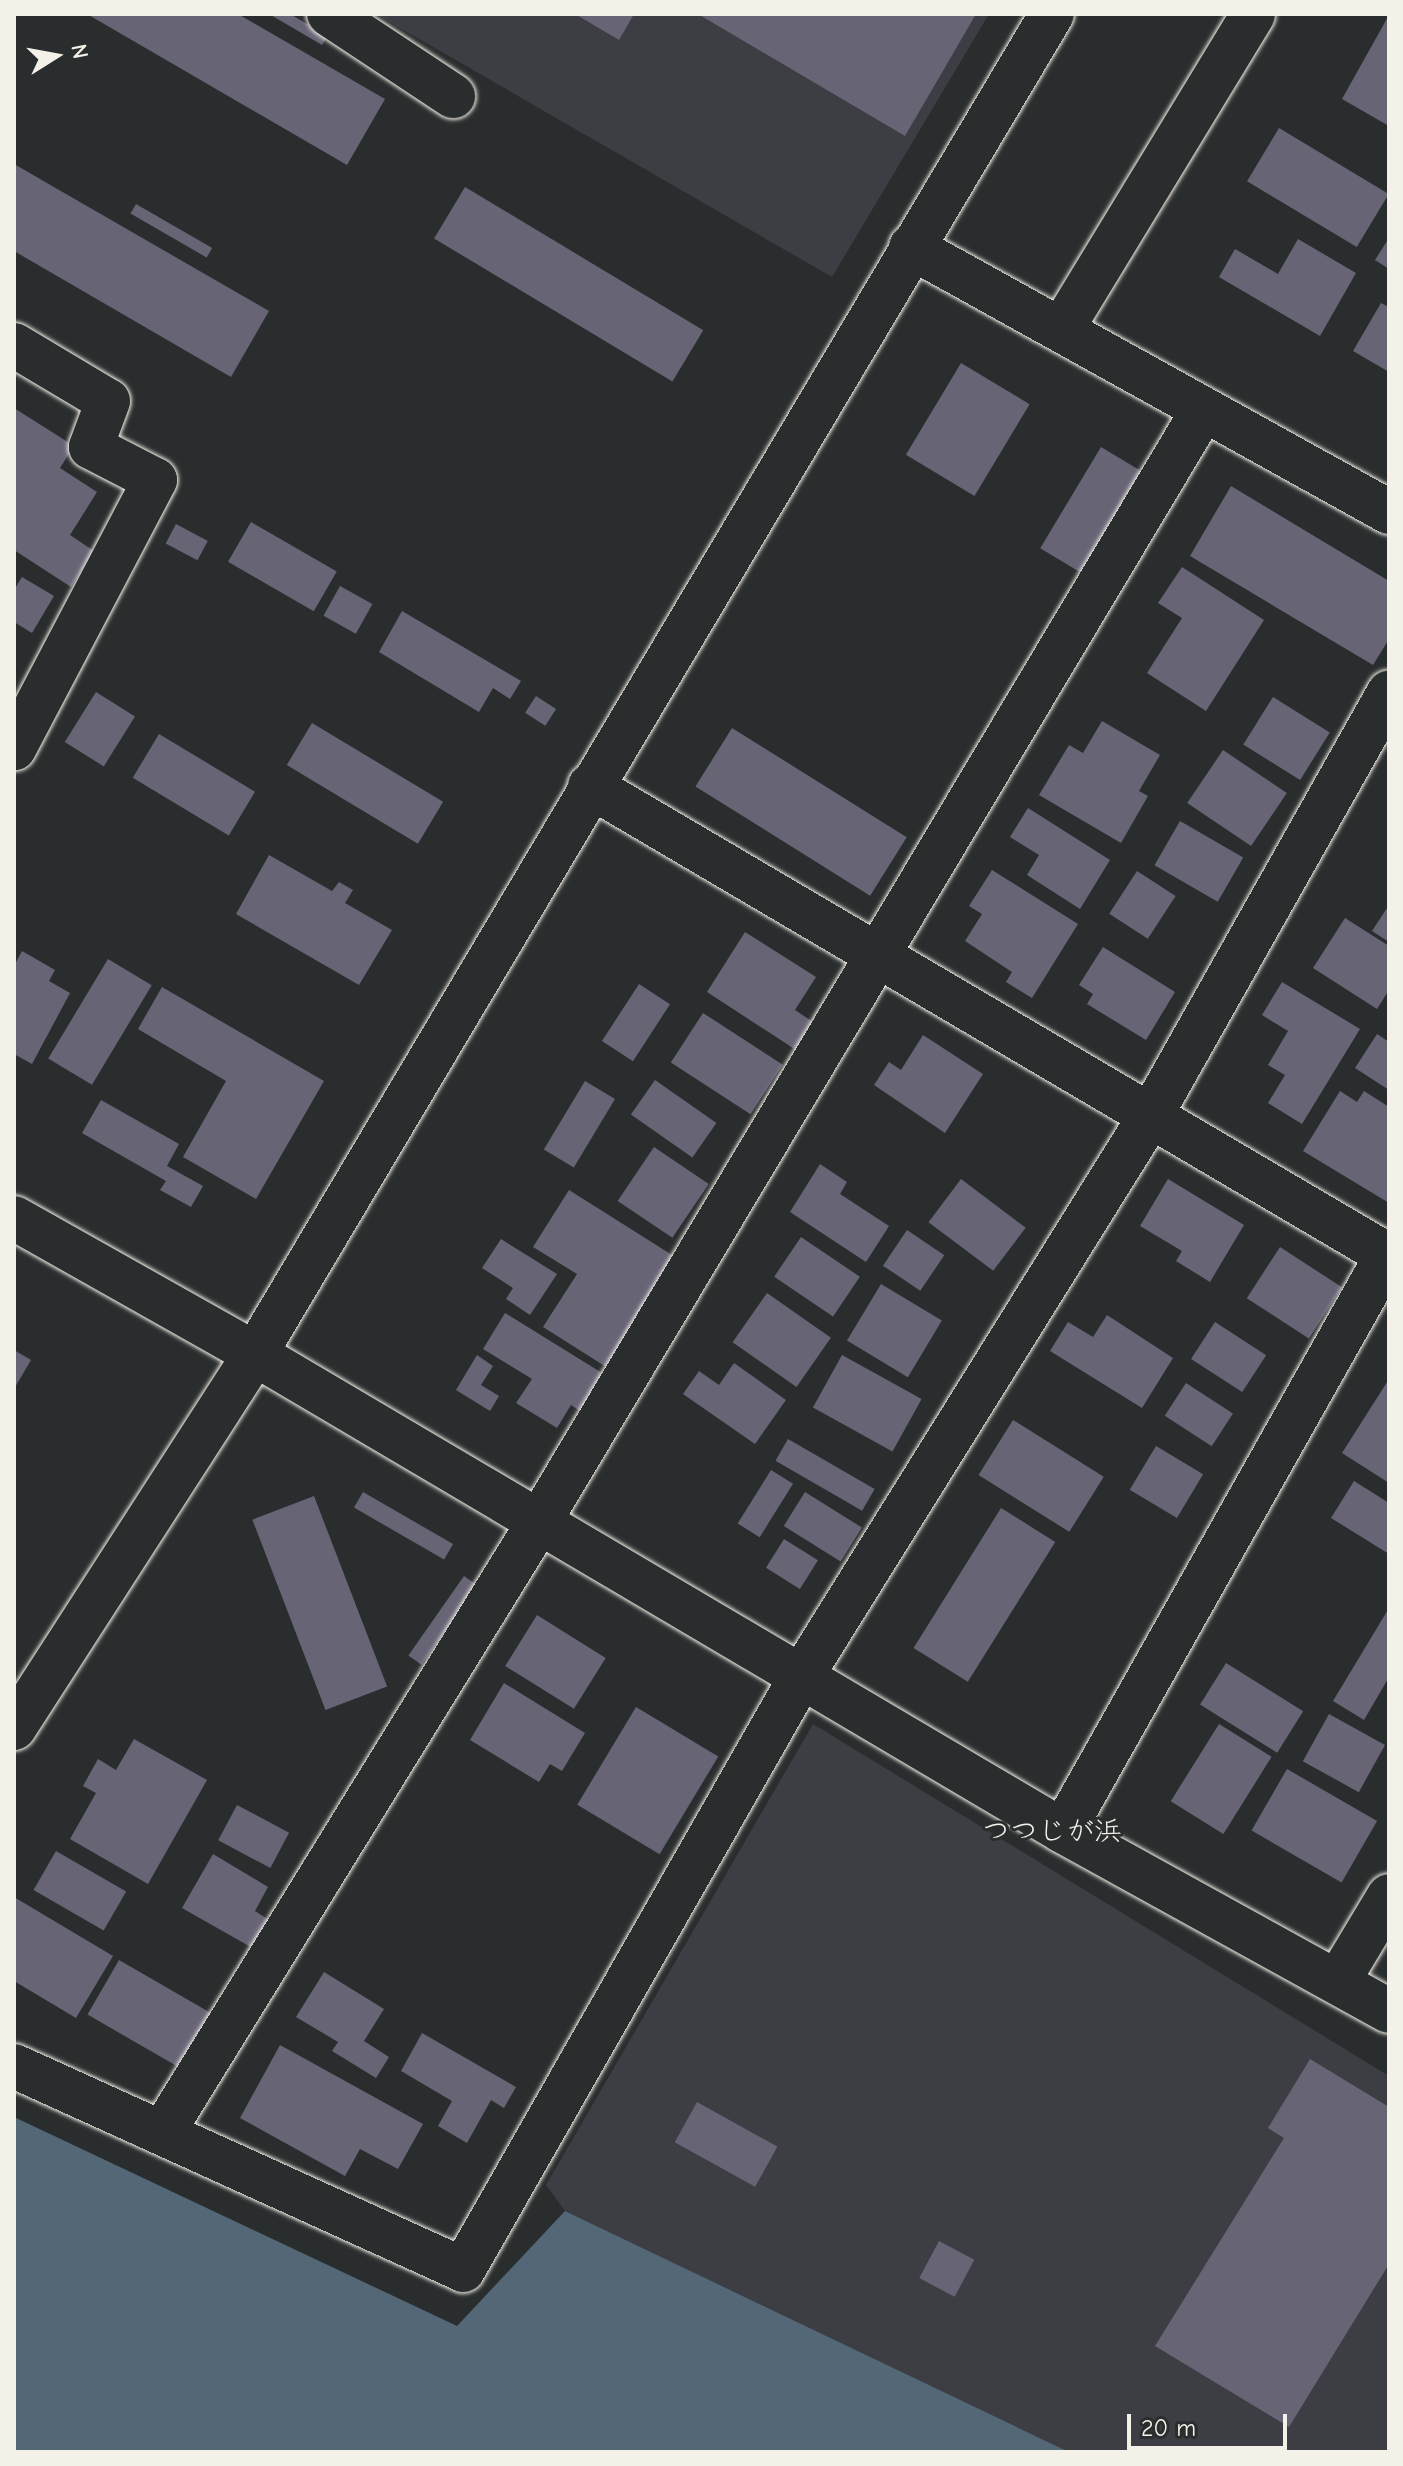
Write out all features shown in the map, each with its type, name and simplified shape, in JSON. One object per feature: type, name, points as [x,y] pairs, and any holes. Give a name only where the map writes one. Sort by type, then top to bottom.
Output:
[{"type":"street","points":[[329,14],[453,96]]},
{"type":"street","points":[[14,1728],[255,1354],[590,786],[1052,14]]},
{"type":"street","points":[[1063,327],[1253,14]]},
{"type":"street","points":[[911,247],[1063,327],[1202,412],[1389,512]]},
{"type":"street","points":[[14,345],[108,401],[91,447],[155,480],[14,748]]},
{"type":"street","points":[[163,2132],[539,1522],[1202,412]]},
{"type":"street","points":[[14,2066],[463,2270],[801,1677],[1151,1115],[1389,692]]},
{"type":"street","points":[[590,786],[1388,1255],[1063,1831]]},
{"type":"street","points":[[14,1218],[255,1354],[1063,1831],[1389,2011]]},
{"type":"street","points":[[1338,1981],[1389,1896]]},
{"type":"shaded area","points":[[376,14],[989,14],[832,277]]},
{"type":"shaded area","points":[[813,1724],[1389,2076],[1389,2452],[1069,2452],[565,2211],[546,2185]]},
{"type":"water","points":[[14,2117],[457,2326],[565,2211],[1069,2452],[14,2452]]},
{"type":"building","points":[[87,14],[238,14],[385,99],[347,165]]},
{"type":"building","points":[[269,14],[290,14],[328,36],[322,45]]},
{"type":"building","points":[[575,14],[634,14],[619,40]]},
{"type":"building","points":[[698,14],[976,14],[905,136]]},
{"type":"building","points":[[1389,15],[1389,126],[1342,99]]},
{"type":"building","points":[[1279,128],[1389,194],[1357,247],[1247,181]]},
{"type":"building","points":[[14,164],[269,311],[231,377],[14,251]]},
{"type":"building","points":[[465,187],[703,330],[672,382],[434,238]]},
{"type":"building","points":[[136,204],[212,248],[207,258],[130,214]]},
{"type":"building","points":[[1389,238],[1389,269],[1375,260]]},
{"type":"building","points":[[1298,239],[1356,273],[1320,336],[1219,277],[1235,249],[1278,274]]},
{"type":"building","points":[[1381,303],[1389,307],[1389,372],[1353,351]]},
{"type":"building","points":[[961,363],[1030,404],[974,496],[906,455]]},
{"type":"building","points":[[14,408],[74,446],[60,468],[97,492],[70,535],[94,551],[71,587],[14,550]]},
{"type":"building","points":[[1101,447],[1146,474],[1085,575],[1040,548]]},
{"type":"building","points":[[1231,486],[1389,581],[1389,639],[1373,665],[1190,556]]},
{"type":"building","points":[[251,522],[337,572],[314,611],[228,562]]},
{"type":"building","points":[[176,524],[208,541],[197,560],[166,543]]},
{"type":"building","points":[[1182,567],[1264,620],[1206,711],[1147,673],[1182,618],[1158,603]]},
{"type":"building","points":[[22,577],[54,596],[32,633],[14,622],[14,590]]},
{"type":"building","points":[[340,586],[372,604],[356,634],[324,616]]},
{"type":"building","points":[[402,611],[521,681],[510,699],[493,688],[479,712],[379,652]]},
{"type":"building","points":[[96,692],[135,716],[104,766],[65,742]]},
{"type":"building","points":[[536,696],[556,709],[545,726],[525,713]]},
{"type":"building","points":[[1273,697],[1330,733],[1300,780],[1243,744]]},
{"type":"building","points":[[1102,721],[1160,755],[1139,791],[1148,796],[1121,843],[1039,795],[1069,745],[1083,753]]},
{"type":"building","points":[[312,723],[443,802],[418,844],[287,765]]},
{"type":"building","points":[[732,728],[907,837],[870,896],[695,787]]},
{"type":"building","points":[[159,734],[255,792],[229,835],[133,778]]},
{"type":"building","points":[[1223,750],[1287,793],[1251,846],[1187,803]]},
{"type":"building","points":[[1028,808],[1110,860],[1080,909],[1027,875],[1039,855],[1010,837]]},
{"type":"building","points":[[1180,821],[1243,858],[1218,902],[1154,865]]},
{"type":"building","points":[[269,855],[332,891],[339,882],[353,890],[345,903],[392,930],[359,985],[236,914]]},
{"type":"building","points":[[992,870],[1078,924],[1032,998],[1006,982],[1012,972],[965,941],[982,914],[969,906]]},
{"type":"building","points":[[1137,871],[1176,896],[1148,939],[1109,914]]},
{"type":"building","points":[[1389,905],[1389,942],[1372,931]]},
{"type":"building","points":[[1345,918],[1389,946],[1389,990],[1377,1009],[1313,968]]},
{"type":"building","points":[[745,932],[816,977],[795,1010],[813,1022],[796,1050],[707,992]]},
{"type":"building","points":[[1103,947],[1175,992],[1146,1040],[1087,1004],[1093,994],[1079,985]]},
{"type":"building","points":[[22,951],[55,970],[49,981],[70,993],[32,1064],[14,1054],[14,966]]},
{"type":"building","points":[[108,959],[152,985],[92,1085],[48,1058]]},
{"type":"building","points":[[1282,982],[1360,1029],[1302,1124],[1268,1103],[1285,1075],[1268,1065],[1288,1031],[1262,1015]]},
{"type":"building","points":[[639,984],[670,1004],[633,1061],[602,1041]]},
{"type":"building","points":[[162,987],[324,1081],[256,1199],[183,1157],[226,1081],[138,1029]]},
{"type":"building","points":[[703,1013],[783,1065],[751,1114],[671,1062]]},
{"type":"building","points":[[1377,1034],[1389,1042],[1389,1090],[1355,1068]]},
{"type":"building","points":[[923,1035],[983,1074],[945,1133],[874,1085],[889,1062],[901,1070]]},
{"type":"building","points":[[655,1080],[716,1123],[692,1157],[631,1114]]},
{"type":"building","points":[[585,1081],[615,1099],[574,1168],[544,1150]]},
{"type":"building","points":[[1340,1091],[1357,1102],[1364,1091],[1389,1107],[1389,1203],[1303,1151]]},
{"type":"building","points":[[101,1100],[179,1144],[167,1166],[203,1186],[191,1207],[160,1190],[166,1181],[82,1133]]},
{"type":"building","points":[[654,1147],[709,1184],[672,1238],[618,1201]]},
{"type":"building","points":[[820,1164],[847,1182],[840,1194],[889,1226],[866,1262],[790,1212]]},
{"type":"building","points":[[961,1179],[1026,1228],[993,1271],[929,1222]]},
{"type":"building","points":[[1168,1179],[1244,1225],[1210,1282],[1176,1261],[1182,1251],[1140,1226]]},
{"type":"building","points":[[569,1190],[680,1260],[611,1370],[543,1327],[577,1274],[533,1247]]},
{"type":"building","points":[[907,1230],[944,1255],[920,1291],[883,1266]]},
{"type":"building","points":[[801,1237],[860,1277],[833,1316],[774,1277]]},
{"type":"building","points":[[501,1239],[557,1274],[530,1315],[506,1299],[513,1288],[482,1268]]},
{"type":"building","points":[[1280,1247],[1342,1287],[1309,1338],[1247,1298]]},
{"type":"building","points":[[881,1284],[942,1321],[908,1377],[847,1341]]},
{"type":"building","points":[[767,1293],[831,1338],[796,1387],[733,1342]]},
{"type":"building","points":[[505,1313],[602,1373],[580,1411],[571,1405],[557,1428],[516,1403],[532,1379],[483,1349]]},
{"type":"building","points":[[1107,1315],[1173,1358],[1142,1408],[1050,1351],[1068,1322],[1093,1337]]},
{"type":"building","points":[[1215,1322],[1266,1355],[1242,1392],[1191,1359]]},
{"type":"building","points":[[14,1350],[31,1360],[14,1389]]},
{"type":"building","points":[[477,1355],[493,1366],[481,1385],[499,1396],[490,1411],[456,1390]]},
{"type":"building","points":[[842,1355],[922,1399],[893,1452],[813,1407]]},
{"type":"building","points":[[734,1363],[786,1400],[755,1444],[683,1394],[699,1371],[719,1385]]},
{"type":"building","points":[[1389,1379],[1389,1483],[1342,1453]]},
{"type":"building","points":[[1186,1383],[1233,1413],[1212,1446],[1165,1416]]},
{"type":"building","points":[[1013,1420],[1104,1477],[1069,1532],[979,1475]]},
{"type":"building","points":[[788,1439],[875,1489],[862,1511],[776,1461]]},
{"type":"building","points":[[1156,1446],[1203,1474],[1177,1518],[1130,1490]]},
{"type":"building","points":[[771,1470],[793,1484],[760,1537],[738,1523]]},
{"type":"building","points":[[1354,1481],[1389,1503],[1389,1554],[1331,1518]]},
{"type":"building","points":[[363,1492],[453,1544],[444,1560],[354,1508]]},
{"type":"building","points":[[805,1492],[862,1528],[841,1561],[784,1526]]},
{"type":"building","points":[[314,1496],[387,1686],[325,1710],[252,1520]]},
{"type":"building","points":[[1001,1508],[1055,1542],[968,1682],[914,1648]]},
{"type":"building","points":[[784,1539],[818,1560],[800,1589],[766,1568]]},
{"type":"building","points":[[464,1576],[477,1585],[421,1665],[408,1655]]},
{"type":"building","points":[[1389,1608],[1389,1677],[1364,1720],[1333,1701]]},
{"type":"building","points":[[537,1615],[606,1658],[574,1709],[505,1666]]},
{"type":"building","points":[[1226,1663],[1303,1711],[1277,1753],[1200,1705]]},
{"type":"building","points":[[504,1683],[585,1733],[562,1771],[550,1764],[539,1782],[470,1740]]},
{"type":"building","points":[[636,1707],[718,1756],[660,1854],[577,1805]]},
{"type":"building","points":[[1329,1714],[1385,1745],[1359,1792],[1303,1761]]},
{"type":"building","points":[[1219,1724],[1272,1757],[1223,1834],[1171,1801]]},
{"type":"building","points":[[134,1739],[207,1780],[148,1884],[70,1839],[96,1793],[83,1786],[98,1759],[116,1770]]},
{"type":"building","points":[[1287,1769],[1377,1821],[1342,1882],[1252,1830]]},
{"type":"building","points":[[237,1805],[289,1833],[270,1868],[218,1840]]},
{"type":"building","points":[[56,1851],[126,1892],[104,1930],[34,1890]]},
{"type":"building","points":[[213,1854],[268,1887],[255,1911],[272,1922],[256,1950],[182,1908]]},
{"type":"building","points":[[14,1897],[113,1956],[76,2018],[14,1981]]},
{"type":"building","points":[[119,1960],[215,2016],[184,2070],[88,2015]]},
{"type":"building","points":[[324,1972],[384,2009],[364,2041],[389,2057],[376,2078],[332,2051],[338,2042],[296,2017]]},
{"type":"building","points":[[422,2033],[516,2087],[504,2108],[491,2100],[467,2143],[438,2126],[452,2101],[401,2071]]},
{"type":"building","points":[[280,2045],[423,2124],[398,2169],[360,2149],[345,2176],[240,2118]]},
{"type":"building","points":[[1310,2059],[1389,2107],[1389,2264],[1289,2427],[1155,2346],[1284,2138],[1268,2128]]},
{"type":"building","points":[[697,2102],[777,2147],[755,2187],[675,2142]]},
{"type":"building","points":[[939,2241],[974,2260],[955,2297],[919,2278]]},
{"type":"district","name":"つつじが浜","points":[[1052,1831]]}]
